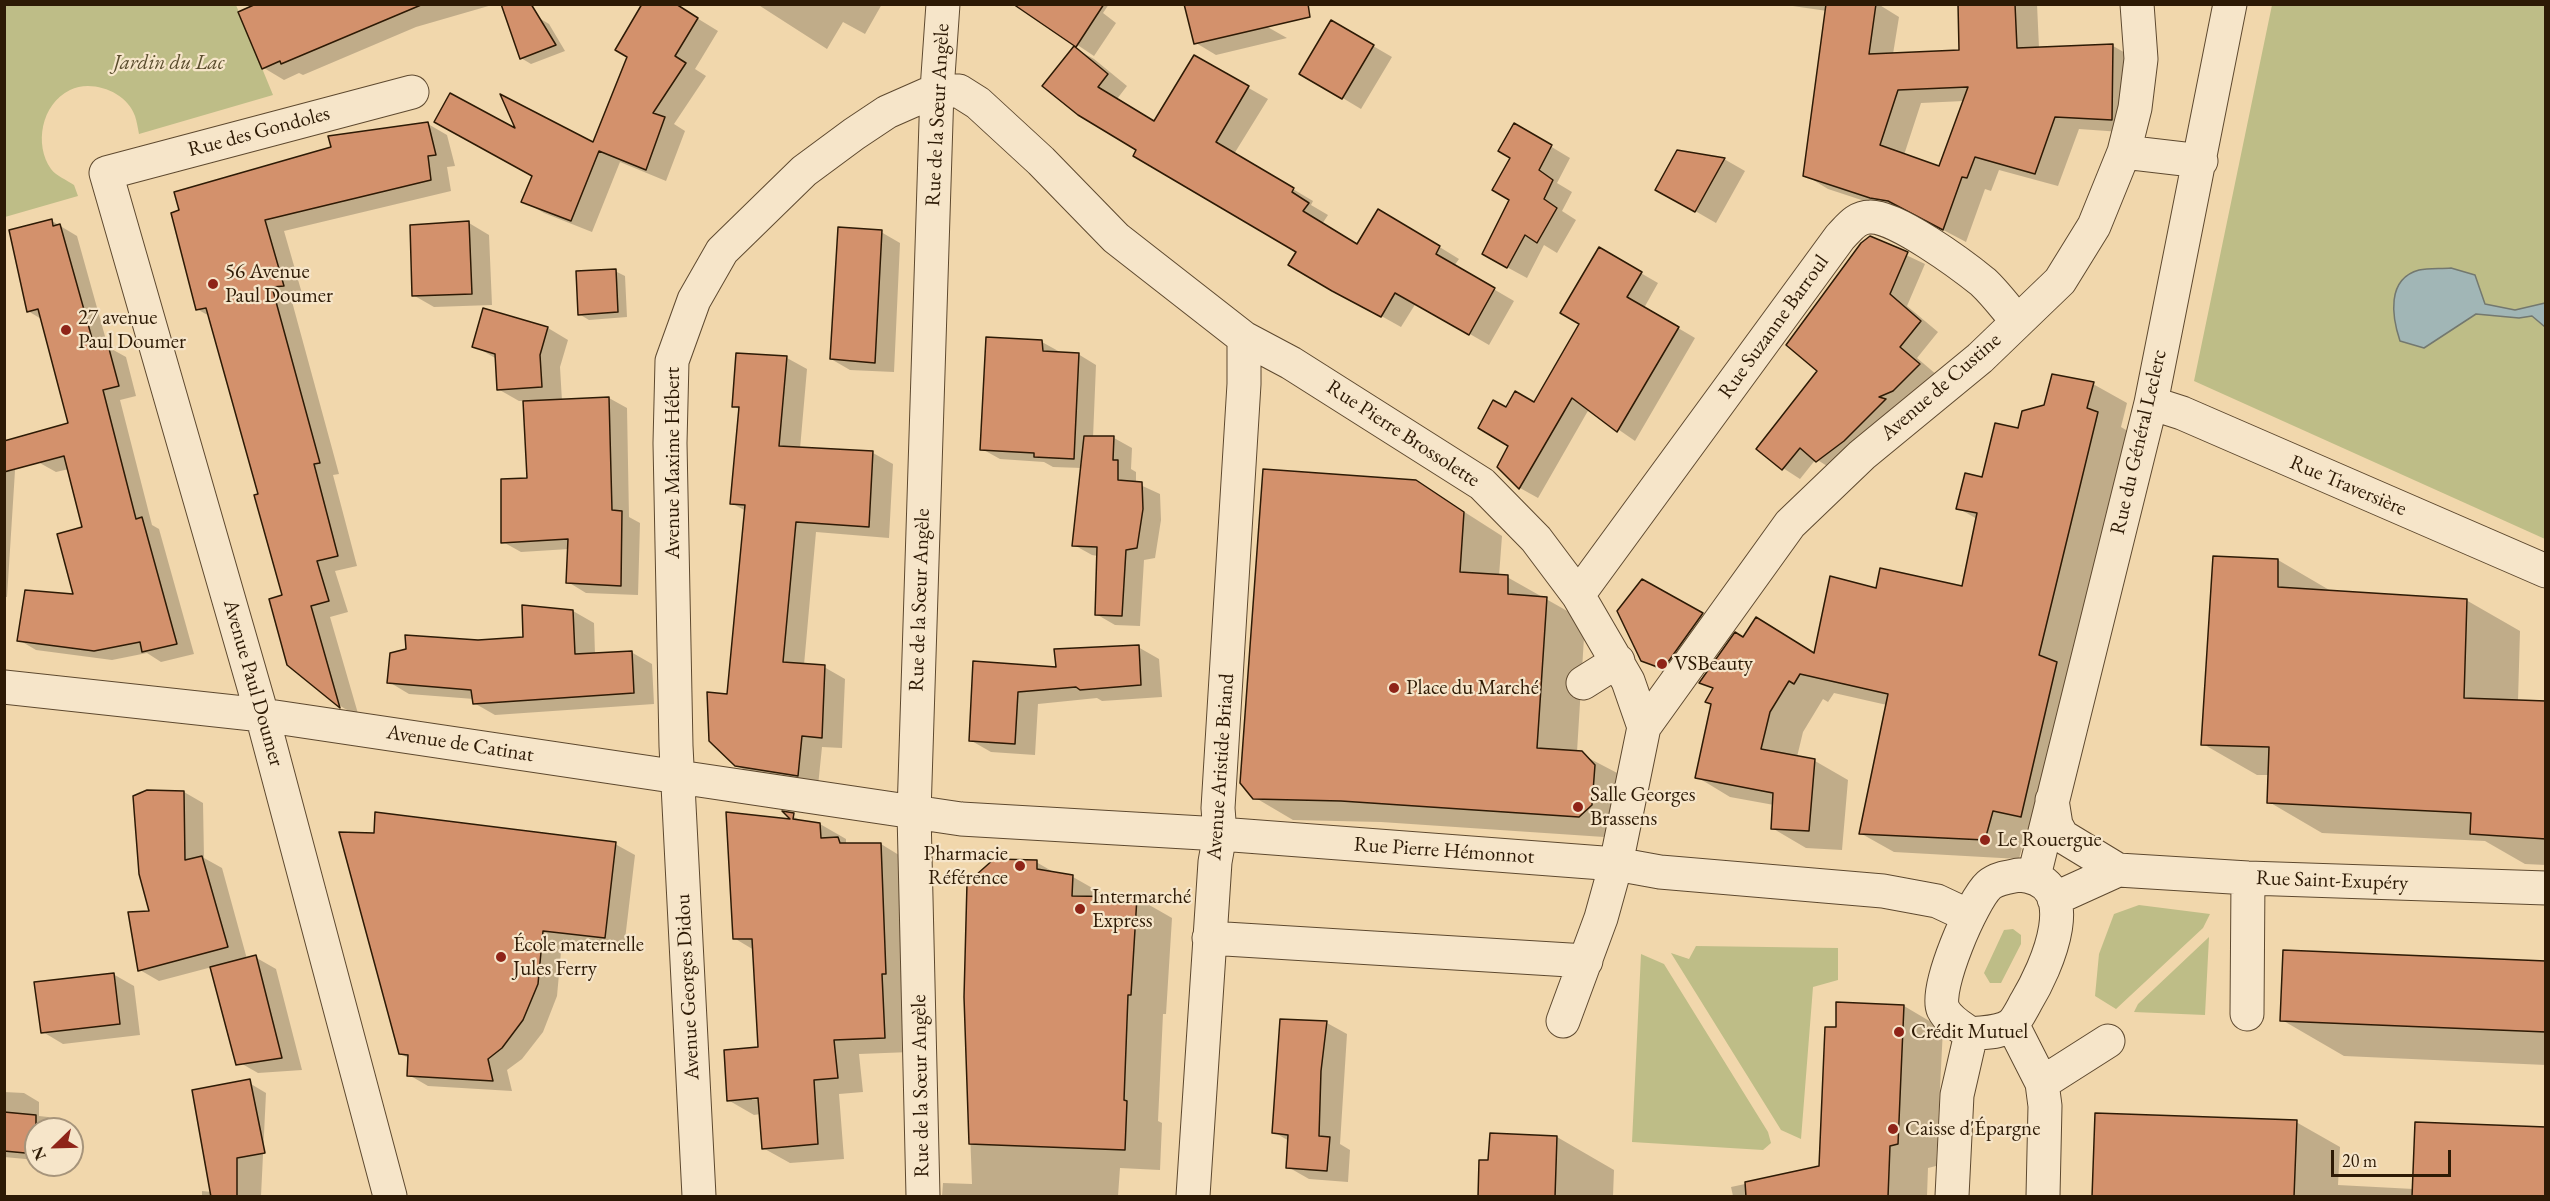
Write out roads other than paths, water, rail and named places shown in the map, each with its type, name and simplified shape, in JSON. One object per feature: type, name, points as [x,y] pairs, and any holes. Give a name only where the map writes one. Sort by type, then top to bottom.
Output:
[{"type":"street","name":"Rue de la Sœur Angèle","points":[[923,1197],[914,813],[937,90],[943,4]]},
{"type":"street","name":"Avenue de Custine","points":[[1644,727],[1790,524],[1862,455],[1980,358],[2060,281],[2094,226],[2124,152],[2135,108],[2141,59],[2137,4]]},
{"type":"street","name":"Rue du Général Leclerc","points":[[2012,1024],[2034,988],[2048,957],[2057,917],[2044,887],[2052,798],[2151,403],[2201,161],[2230,4]]},
{"type":"street","name":"Rue Pierre Brossolette","points":[[937,90],[959,91],[978,103],[1041,161],[1116,238],[1244,338],[1292,363],[1482,484],[1536,539],[1578,595],[1618,661],[1628,681],[1644,727]]},
{"type":"street","name":"Avenue Maxime Hébert","points":[[678,777],[670,443],[672,361],[694,300],[722,251],[804,171],[887,112],[937,90]]},
{"type":"street","name":"Rue des Gondoles","points":[[106,172],[412,92]]},
{"type":"street","points":[[2124,152],[2201,161]]},
{"type":"street","name":"Avenue Paul Doumer","points":[[106,172],[262,715],[390,1197]]},
{"type":"street","name":"Rue Suzanne Barroul","points":[[1578,595],[1840,237],[1857,220],[1870,217],[1890,222],[1928,242],[1984,283],[2016,321]]},
{"type":"street","name":"Avenue Aristide Briand","points":[[1193,1197],[1209,938],[1215,862],[1220,834],[1219,796],[1244,384],[1244,338]]},
{"type":"street","name":"Rue Traversière","points":[[2151,403],[2182,413],[2546,571]]},
{"type":"street","points":[[1583,683],[1618,661]]},
{"type":"street","name":"Avenue de Catinat","points":[[4,687],[262,715],[859,802],[914,813]]},
{"type":"street","points":[[1563,1020],[1586,961],[1617,864],[1644,727]]},
{"type":"street","name":"Avenue Georges Didou","points":[[678,777],[699,1197]]},
{"type":"street","name":"Rue Saint-Exupéry","points":[[2052,798],[2056,825],[2062,836],[2118,870]]},
{"type":"street","name":"Rue Pierre Hémonnot","points":[[914,813],[961,819],[1220,834],[1617,864],[1660,872],[1883,891],[1937,901],[1969,916]]},
{"type":"street","name":"Rue Saint-Exupéry","points":[[2044,887],[2118,870],[2248,878],[2546,888]]},
{"type":"street","points":[[2043,1197],[2045,1106],[2042,1083],[2012,1024],[1998,1031],[1971,1034],[1952,1021],[1942,1008],[1942,996],[1949,967],[1969,916],[1988,886],[2000,879],[2019,874],[2044,887]]},
{"type":"street","points":[[2247,1014],[2248,878]]},
{"type":"street","points":[[1209,938],[1586,961]]},
{"type":"street","points":[[1952,1197],[1957,1095],[1971,1034]]},
{"type":"street","points":[[2042,1083],[2108,1041]]},
{"type":"place","name":"56 Avenue Paul Doumer","points":[[213,284]]},
{"type":"place","name":"27 avenue Paul Doumer","points":[[66,330]]},
{"type":"place","name":"VSBeauty","points":[[1662,664]]},
{"type":"place","name":"Place du Marché","points":[[1394,688]]},
{"type":"place","name":"Salle Georges Brassens","points":[[1578,807]]},
{"type":"place","name":"Le Rouergue","points":[[1985,840]]},
{"type":"place","name":"Pharmacie Référence","points":[[1020,866]]},
{"type":"place","name":"Intermarché Express","points":[[1080,909]]},
{"type":"place","name":"École maternelle Jules Ferry","points":[[501,957]]},
{"type":"place","name":"Crédit Mutuel","points":[[1899,1032]]},
{"type":"place","name":"Caisse d'Épargne","points":[[1893,1129]]},
{"type":"park label","name":"Jardin du Lac","points":[[169,63]]}]
